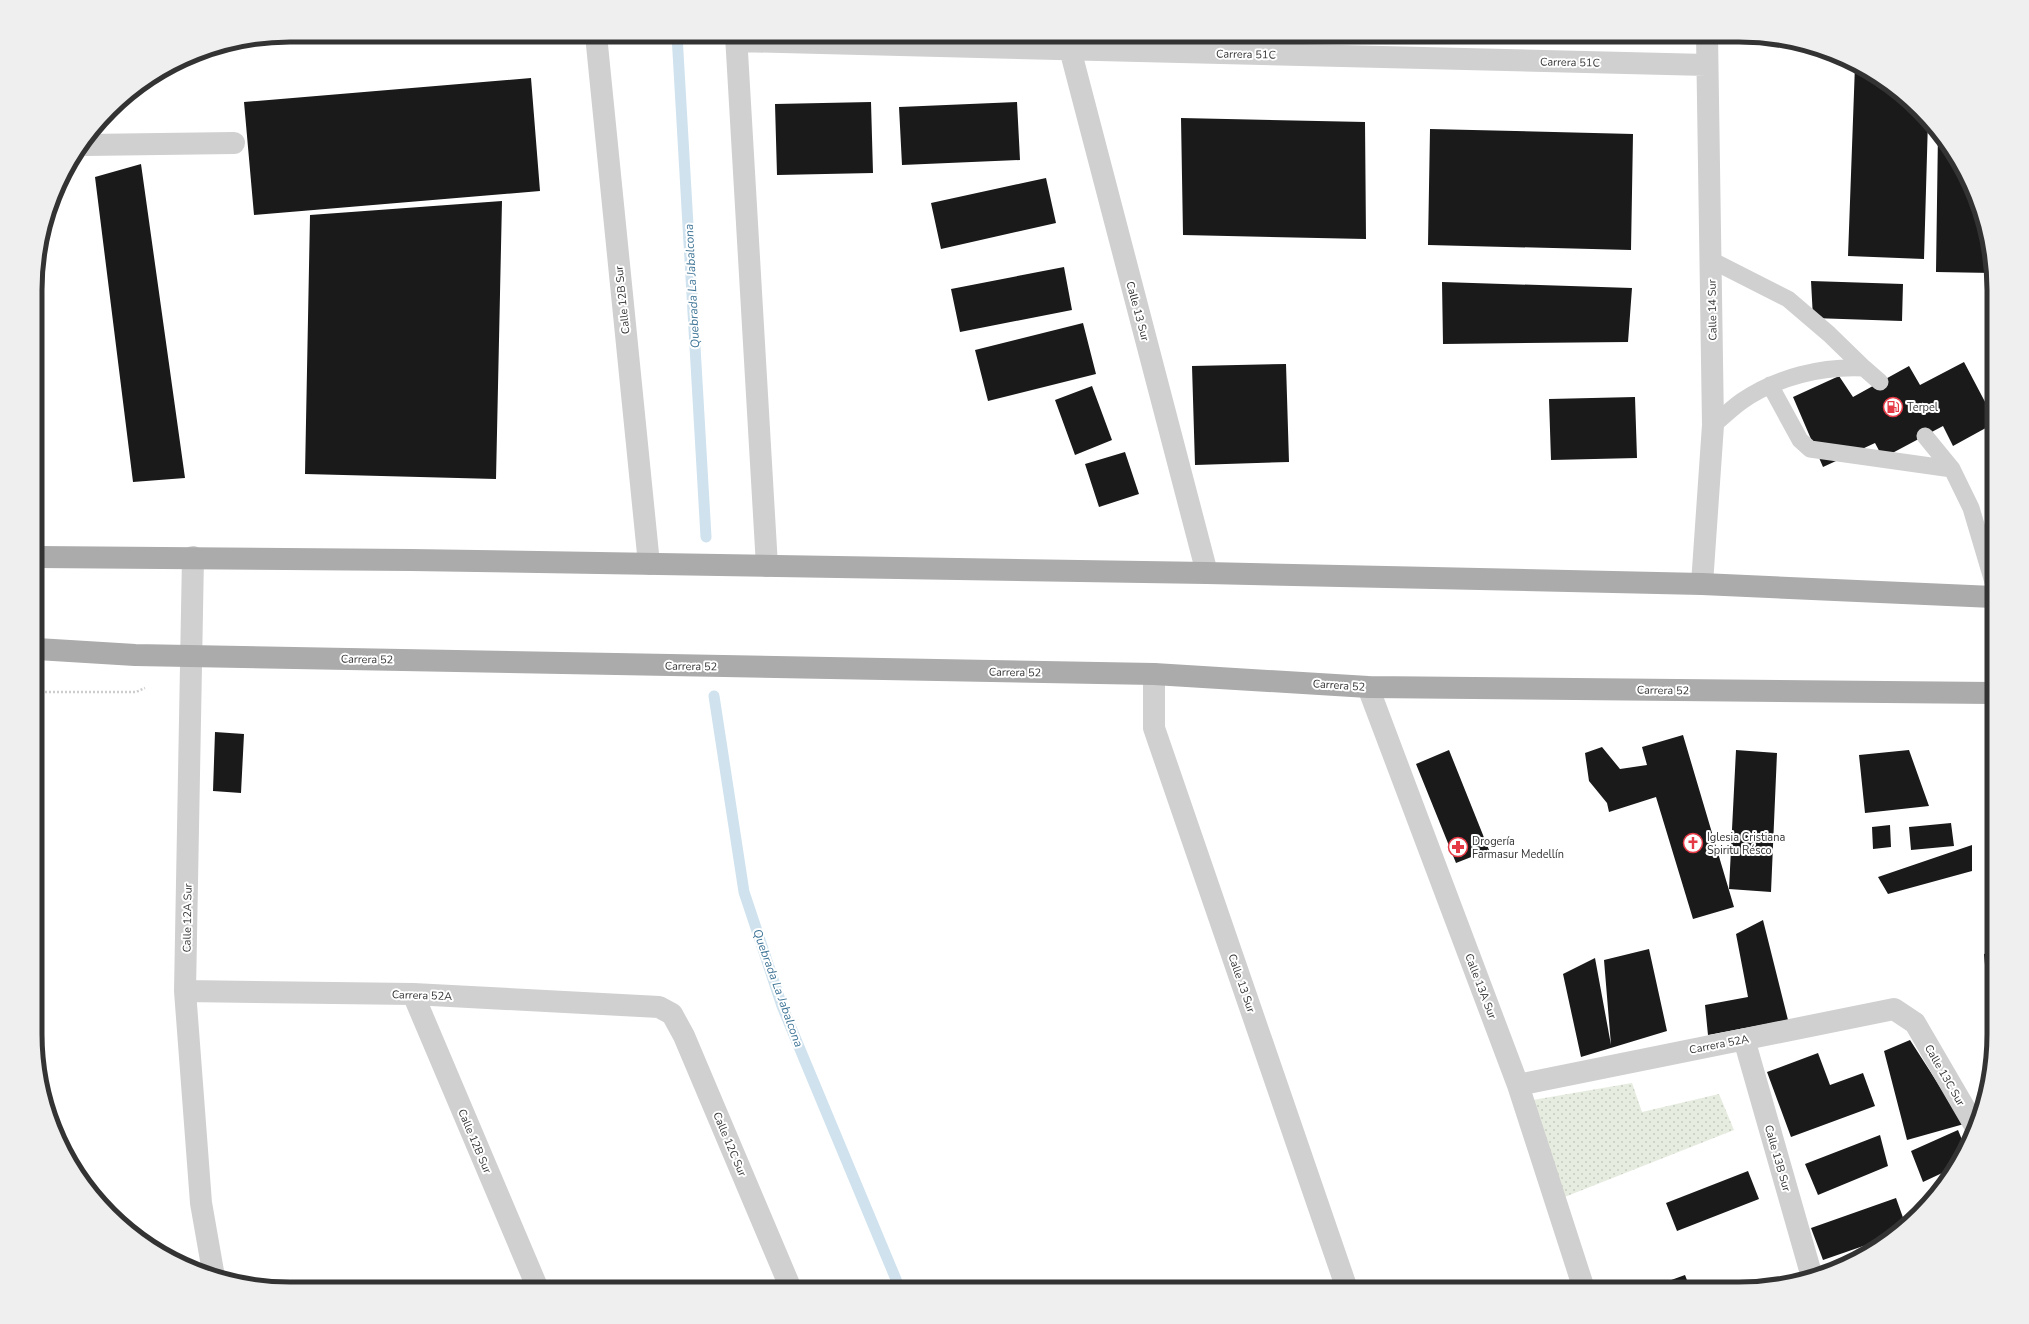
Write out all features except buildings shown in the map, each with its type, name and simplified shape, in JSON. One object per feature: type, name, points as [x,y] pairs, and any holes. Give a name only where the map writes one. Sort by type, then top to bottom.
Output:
[{"type":"main road","points":[[42,557],[193,557],[1206,573],[1702,584],[1987,597]]},
{"type":"main road","name":"Carrera 52","points":[[42,649],[192,656],[1154,674],[1368,687],[1987,693]]},
{"type":"street","name":"Calle 12B Sur","points":[[597,42],[649,564]]},
{"type":"street","points":[[736,42],[767,566]]},
{"type":"street","name":"Carrera 51C","points":[[847,42],[1070,50],[1708,65]]},
{"type":"street","name":"Calle 14 Sur","points":[[1702,584],[1713,425],[1707,42]]},
{"type":"street","name":"Calle 13 Sur","points":[[1070,50],[1206,573]]},
{"type":"street","points":[[88,146],[234,143]]},
{"type":"street","name":"Calle 12A Sur","points":[[193,557],[185,991],[201,1203],[213,1270]]},
{"type":"street","name":"Calle 13 Sur","points":[[1154,674],[1154,728],[1344,1282]]},
{"type":"street","name":"Calle 13A Sur","points":[[1368,687],[1518,1084],[1582,1282]]},
{"type":"street","name":"Carrera 52A","points":[[185,991],[413,994],[659,1007]]},
{"type":"street","name":"Calle 12B Sur","points":[[413,994],[535,1282]]},
{"type":"street","name":"Calle 12C Sur","points":[[659,1007],[672,1014],[684,1036],[788,1282]]},
{"type":"street","name":"Carrera 52A","points":[[1518,1084],[1894,1009],[1916,1023]]},
{"type":"street","name":"Calle 13C Sur","points":[[1916,1023],[1972,1119]]},
{"type":"street","name":"Calle 13B Sur","points":[[1744,1039],[1810,1272]]},
{"type":"lane","points":[[1711,260],[1788,299],[1829,334],[1880,382]]},
{"type":"lane","points":[[1713,425],[1742,402],[1770,385],[1826,368],[1864,368]]},
{"type":"lane","points":[[1770,385],[1800,440],[1810,448],[1952,469]]},
{"type":"lane","points":[[1925,436],[1952,469],[1971,508],[1987,559]]},
{"type":"shaded area","points":[[1632,1083],[1642,1112],[1719,1094],[1734,1130],[1562,1198],[1527,1101]]},
{"type":"waterway","name":"Quebrada La Jabalcona","points":[[677,42],[706,537]]},
{"type":"waterway","name":"Quebrada La Jabalcona","points":[[714,696],[744,892],[782,1006],[897,1282]]},
{"type":"place","name":"Terpel","points":[[1893,407]]},
{"type":"place","name":"Iglesia Cristiana Spiritu Résco","points":[[1693,843]]},
{"type":"place","name":"Drogería Farmasur Medellín","points":[[1458,847]]}]
